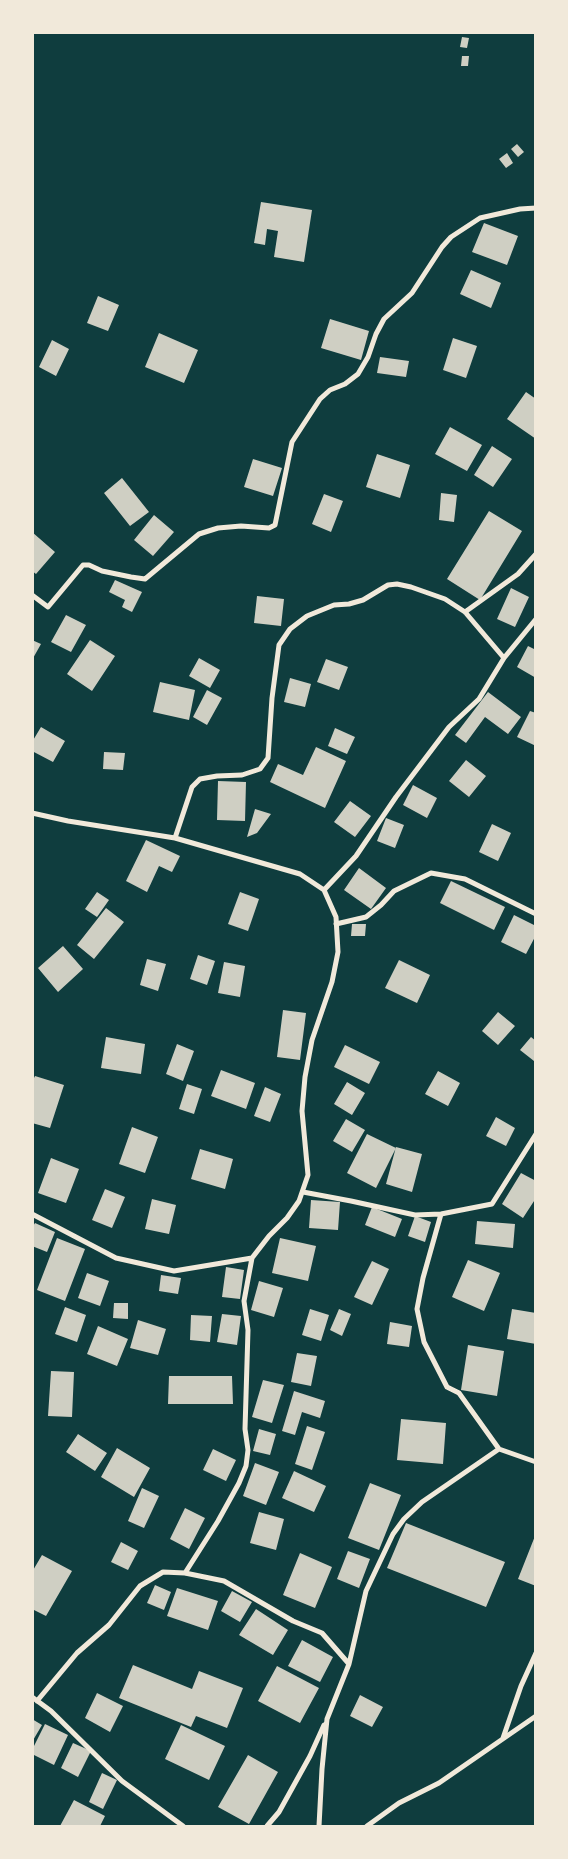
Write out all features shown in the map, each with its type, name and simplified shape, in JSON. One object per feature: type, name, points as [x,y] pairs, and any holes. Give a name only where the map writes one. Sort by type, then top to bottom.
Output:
[{"type":"street","points":[[32,595],[48,607],[83,565],[89,565],[102,571],[145,579],[199,534],[218,528],[241,526],[269,528],[275,525],[292,442],[320,399],[330,390],[345,384],[358,374],[368,357],[376,334],[384,319],[412,293],[442,247],[451,237],[480,218],[520,209],[536,208]]},
{"type":"street","points":[[465,612],[518,574],[536,554]]},
{"type":"street","points":[[175,838],[192,787],[200,779],[242,775],[260,768],[268,758],[272,698],[279,645],[290,629],[307,616],[322,608],[363,600],[381,588],[397,584],[411,586],[445,599],[465,612],[504,658]]},
{"type":"street","points":[[324,890],[356,856],[396,797],[449,727],[479,699],[504,658],[536,619]]},
{"type":"street","points":[[32,813],[68,821],[175,838],[300,874],[324,890],[336,917],[338,952],[332,982],[312,1040],[305,1078],[302,1111],[308,1175],[299,1201],[287,1218],[268,1236],[252,1258],[244,1300],[248,1330],[245,1429],[248,1450],[246,1466],[218,1521],[185,1573]]},
{"type":"street","points":[[336,924],[366,917],[394,891],[431,872],[465,879],[536,914]]},
{"type":"street","points":[[303,1192],[415,1215],[442,1214],[492,1204],[536,1134]]},
{"type":"street","points":[[32,1214],[116,1258],[174,1271],[252,1258]]},
{"type":"street","points":[[442,1214],[423,1278],[417,1309],[424,1342],[447,1387],[459,1392],[499,1449],[536,1462]]},
{"type":"street","points":[[267,1826],[279,1812],[310,1756],[327,1719],[349,1664],[366,1591],[394,1534],[404,1519],[422,1502],[499,1449]]},
{"type":"street","points":[[183,1826],[122,1781],[51,1711],[35,1699],[77,1653],[109,1625],[140,1586],[163,1572],[185,1573],[224,1580],[293,1621],[322,1633],[349,1664]]},
{"type":"street","points":[[503,1739],[521,1686],[536,1653]]},
{"type":"street","points":[[367,1826],[399,1803],[439,1783],[536,1716]]},
{"type":"street","points":[[319,1826],[327,1719]]},
{"type":"building","points":[[462,37],[469,38],[467,48],[460,47]]},
{"type":"building","points":[[462,56],[469,56],[468,66],[461,66]]},
{"type":"building","points":[[517,144],[524,152],[518,157],[511,149]]},
{"type":"building","points":[[507,153],[513,163],[506,168],[499,159]]},
{"type":"building","points":[[261,202],[312,210],[304,262],[274,257],[278,231],[267,229],[265,245],[254,243]]},
{"type":"building","points":[[484,223],[518,236],[507,265],[472,252]]},
{"type":"building","points":[[471,270],[501,283],[491,308],[460,294]]},
{"type":"building","points":[[98,296],[119,305],[108,331],[87,323]]},
{"type":"building","points":[[330,319],[369,331],[361,360],[321,348]]},
{"type":"building","points":[[159,333],[198,350],[184,383],[145,367]]},
{"type":"building","points":[[453,338],[477,346],[466,378],[443,370]]},
{"type":"building","points":[[52,340],[69,349],[56,376],[39,367]]},
{"type":"building","points":[[380,357],[409,361],[406,377],[377,373]]},
{"type":"building","points":[[526,392],[536,399],[536,439],[507,419]]},
{"type":"building","points":[[450,427],[482,445],[467,471],[435,454]]},
{"type":"building","points":[[492,446],[512,459],[493,487],[474,475]]},
{"type":"building","points":[[377,454],[410,465],[400,498],[366,487]]},
{"type":"building","points":[[253,459],[282,468],[273,496],[244,487]]},
{"type":"building","points":[[122,478],[149,512],[130,526],[104,493]]},
{"type":"building","points":[[441,493],[457,495],[454,522],[439,520]]},
{"type":"building","points":[[324,494],[343,501],[331,532],[312,524]]},
{"type":"building","points":[[489,511],[522,531],[480,600],[447,579]]},
{"type":"building","points":[[154,515],[174,532],[153,556],[134,540]]},
{"type":"building","points":[[32,532],[55,552],[36,574],[32,571]]},
{"type":"building","points":[[115,580],[142,592],[132,612],[122,607],[125,600],[109,592]]},
{"type":"building","points":[[511,588],[529,597],[515,627],[497,619]]},
{"type":"building","points":[[257,596],[284,599],[281,626],[254,623]]},
{"type":"building","points":[[66,615],[86,625],[71,652],[51,642]]},
{"type":"building","points":[[32,640],[41,644],[32,660]]},
{"type":"building","points":[[90,640],[115,656],[92,691],[67,674]]},
{"type":"building","points":[[528,646],[536,650],[536,678],[517,667]]},
{"type":"building","points":[[199,658],[220,670],[210,688],[189,676]]},
{"type":"building","points":[[326,659],[348,667],[339,690],[317,682]]},
{"type":"building","points":[[290,678],[311,684],[305,707],[284,702]]},
{"type":"building","points":[[160,682],[195,690],[189,720],[153,712]]},
{"type":"building","points":[[207,690],[222,698],[207,725],[193,717]]},
{"type":"building","points":[[488,692],[521,717],[508,734],[485,717],[466,743],[455,735]]},
{"type":"building","points":[[530,711],[536,713],[536,746],[517,737]]},
{"type":"building","points":[[41,727],[65,741],[53,762],[32,751],[32,742]]},
{"type":"building","points":[[335,728],[355,737],[347,754],[328,746]]},
{"type":"building","points":[[316,747],[346,761],[325,808],[270,782],[278,764],[303,775]]},
{"type":"building","points":[[104,752],[125,753],[123,770],[103,769]]},
{"type":"building","points":[[466,760],[486,776],[469,797],[449,781]]},
{"type":"building","points":[[218,781],[246,782],[245,821],[217,820]]},
{"type":"building","points":[[413,785],[437,798],[427,818],[403,805]]},
{"type":"building","points":[[350,801],[371,816],[355,837],[334,822]]},
{"type":"building","points":[[255,809],[271,814],[257,833],[247,837]]},
{"type":"building","points":[[386,818],[404,825],[395,848],[377,841]]},
{"type":"building","points":[[492,824],[511,833],[498,861],[479,852]]},
{"type":"building","points":[[146,840],[180,856],[172,872],[159,866],[147,892],[126,881]]},
{"type":"building","points":[[359,868],[386,888],[371,909],[344,890]]},
{"type":"building","points":[[451,881],[505,907],[494,930],[440,903]]},
{"type":"building","points":[[97,892],[109,900],[97,917],[85,909]]},
{"type":"building","points":[[240,892],[259,899],[248,931],[228,924]]},
{"type":"building","points":[[106,908],[124,922],[94,959],[77,945]]},
{"type":"building","points":[[514,915],[536,926],[536,935],[526,954],[501,942]]},
{"type":"building","points":[[352,924],[366,924],[365,936],[351,936]]},
{"type":"building","points":[[63,946],[83,969],[58,992],[38,968]]},
{"type":"building","points":[[198,955],[215,961],[207,985],[190,979]]},
{"type":"building","points":[[147,959],[166,964],[158,991],[140,985]]},
{"type":"building","points":[[399,960],[430,975],[417,1003],[385,988]]},
{"type":"building","points":[[224,962],[245,966],[240,997],[218,993]]},
{"type":"building","points":[[283,1010],[306,1013],[300,1060],[277,1057]]},
{"type":"building","points":[[498,1012],[515,1026],[498,1045],[482,1031]]},
{"type":"building","points":[[106,1037],[145,1044],[141,1074],[101,1068]]},
{"type":"building","points":[[531,1037],[536,1041],[536,1059],[534,1061],[520,1050]]},
{"type":"building","points":[[177,1044],[194,1051],[183,1081],[166,1074]]},
{"type":"building","points":[[345,1045],[380,1062],[369,1084],[334,1067]]},
{"type":"building","points":[[221,1070],[255,1083],[246,1109],[211,1096]]},
{"type":"building","points":[[438,1071],[460,1083],[448,1106],[425,1094]]},
{"type":"building","points":[[35,1076],[64,1085],[50,1128],[32,1123],[32,1082]]},
{"type":"building","points":[[347,1082],[365,1093],[352,1115],[334,1104]]},
{"type":"building","points":[[187,1084],[202,1089],[194,1114],[179,1109]]},
{"type":"building","points":[[265,1087],[281,1094],[270,1122],[254,1116]]},
{"type":"building","points":[[496,1117],[515,1128],[506,1146],[486,1136]]},
{"type":"building","points":[[346,1119],[365,1130],[352,1152],[333,1141]]},
{"type":"building","points":[[132,1127],[158,1137],[145,1173],[119,1164]]},
{"type":"building","points":[[367,1134],[396,1148],[376,1188],[347,1173]]},
{"type":"building","points":[[396,1147],[422,1154],[412,1192],[386,1184]]},
{"type":"building","points":[[200,1149],[233,1159],[225,1189],[191,1179]]},
{"type":"building","points":[[51,1158],[79,1169],[66,1203],[38,1193]]},
{"type":"building","points":[[521,1173],[536,1181],[536,1198],[523,1218],[502,1204]]},
{"type":"building","points":[[105,1189],[125,1197],[112,1228],[92,1220]]},
{"type":"building","points":[[152,1199],[176,1205],[169,1234],[145,1229]]},
{"type":"building","points":[[311,1200],[340,1202],[338,1230],[309,1228]]},
{"type":"building","points":[[372,1207],[402,1219],[395,1237],[365,1225]]},
{"type":"building","points":[[415,1216],[431,1222],[425,1242],[408,1236]]},
{"type":"building","points":[[477,1221],[515,1224],[513,1248],[475,1244]]},
{"type":"building","points":[[35,1223],[55,1232],[47,1252],[32,1246],[32,1228]]},
{"type":"building","points":[[57,1238],[85,1249],[65,1301],[37,1290]]},
{"type":"building","points":[[280,1238],[316,1246],[308,1281],[272,1273]]},
{"type":"building","points":[[468,1260],[500,1273],[484,1311],[452,1297]]},
{"type":"building","points":[[372,1261],[389,1269],[372,1305],[354,1297]]},
{"type":"building","points":[[226,1267],[244,1270],[240,1299],[222,1297]]},
{"type":"building","points":[[87,1273],[109,1281],[100,1306],[78,1298]]},
{"type":"building","points":[[161,1275],[181,1278],[178,1294],[159,1291]]},
{"type":"building","points":[[259,1281],[283,1288],[274,1317],[251,1310]]},
{"type":"building","points":[[114,1303],[128,1303],[128,1319],[113,1318]]},
{"type":"building","points":[[65,1307],[86,1315],[77,1342],[55,1334]]},
{"type":"building","points":[[310,1309],[329,1315],[321,1341],[302,1335]]},
{"type":"building","points":[[339,1309],[351,1314],[342,1336],[330,1330]]},
{"type":"building","points":[[512,1309],[536,1313],[536,1344],[507,1339]]},
{"type":"building","points":[[222,1314],[241,1316],[237,1345],[217,1342]]},
{"type":"building","points":[[191,1315],[212,1316],[210,1342],[190,1340]]},
{"type":"building","points":[[138,1320],[166,1329],[158,1355],[130,1348]]},
{"type":"building","points":[[390,1322],[412,1326],[409,1347],[387,1344]]},
{"type":"building","points":[[98,1326],[128,1339],[117,1366],[87,1354]]},
{"type":"building","points":[[468,1345],[504,1351],[497,1396],[461,1390]]},
{"type":"building","points":[[297,1353],[317,1356],[311,1386],[291,1382]]},
{"type":"building","points":[[51,1371],[74,1372],[72,1417],[48,1416]]},
{"type":"building","points":[[169,1376],[232,1376],[233,1404],[168,1404]]},
{"type":"building","points":[[263,1380],[284,1385],[272,1423],[252,1417]]},
{"type":"building","points":[[294,1391],[325,1401],[320,1418],[302,1412],[295,1435],[282,1431]]},
{"type":"building","points":[[401,1419],[446,1423],[443,1464],[397,1460]]},
{"type":"building","points":[[307,1426],[325,1432],[312,1470],[295,1464]]},
{"type":"building","points":[[259,1429],[276,1434],[270,1455],[253,1451]]},
{"type":"building","points":[[78,1434],[107,1453],[95,1471],[66,1452]]},
{"type":"building","points":[[117,1448],[150,1468],[134,1497],[101,1477]]},
{"type":"building","points":[[213,1449],[236,1460],[226,1481],[203,1470]]},
{"type":"building","points":[[255,1463],[279,1472],[266,1505],[243,1496]]},
{"type":"building","points":[[294,1471],[326,1486],[314,1512],[282,1498]]},
{"type":"building","points":[[370,1483],[401,1495],[379,1550],[348,1538]]},
{"type":"building","points":[[142,1488],[159,1496],[144,1528],[128,1521]]},
{"type":"building","points":[[185,1508],[205,1518],[189,1549],[170,1539]]},
{"type":"building","points":[[259,1512],[284,1519],[276,1550],[250,1543]]},
{"type":"building","points":[[406,1523],[505,1562],[486,1607],[387,1568]]},
{"type":"building","points":[[536,1536],[536,1586],[518,1579]]},
{"type":"building","points":[[121,1542],[138,1551],[128,1570],[111,1562]]},
{"type":"building","points":[[348,1551],[370,1559],[359,1588],[337,1579]]},
{"type":"building","points":[[300,1553],[332,1567],[315,1608],[283,1595]]},
{"type":"building","points":[[42,1555],[72,1571],[46,1616],[32,1609],[32,1572]]},
{"type":"building","points":[[155,1585],[171,1592],[164,1610],[147,1603]]},
{"type":"building","points":[[177,1588],[218,1601],[208,1630],[167,1616]]},
{"type":"building","points":[[232,1591],[252,1602],[240,1622],[221,1611]]},
{"type":"building","points":[[256,1609],[288,1630],[273,1655],[239,1635]]},
{"type":"building","points":[[302,1640],[333,1657],[320,1682],[288,1666]]},
{"type":"building","points":[[133,1665],[192,1689],[199,1671],[243,1688],[227,1728],[196,1716],[191,1727],[119,1698]]},
{"type":"building","points":[[277,1666],[319,1688],[300,1723],[258,1701]]},
{"type":"building","points":[[97,1693],[123,1706],[110,1732],[85,1718]]},
{"type":"building","points":[[360,1695],[383,1707],[372,1727],[350,1716]]},
{"type":"building","points":[[32,1719],[42,1725],[32,1742]]},
{"type":"building","points":[[45,1724],[68,1735],[54,1765],[32,1754],[32,1750]]},
{"type":"building","points":[[181,1725],[225,1746],[209,1780],[165,1759]]},
{"type":"building","points":[[73,1743],[91,1751],[78,1777],[61,1768]]},
{"type":"building","points":[[248,1755],[278,1772],[249,1824],[218,1807]]},
{"type":"building","points":[[102,1773],[117,1780],[103,1809],[89,1802]]},
{"type":"building","points":[[74,1800],[105,1816],[100,1826],[60,1826]]}]
